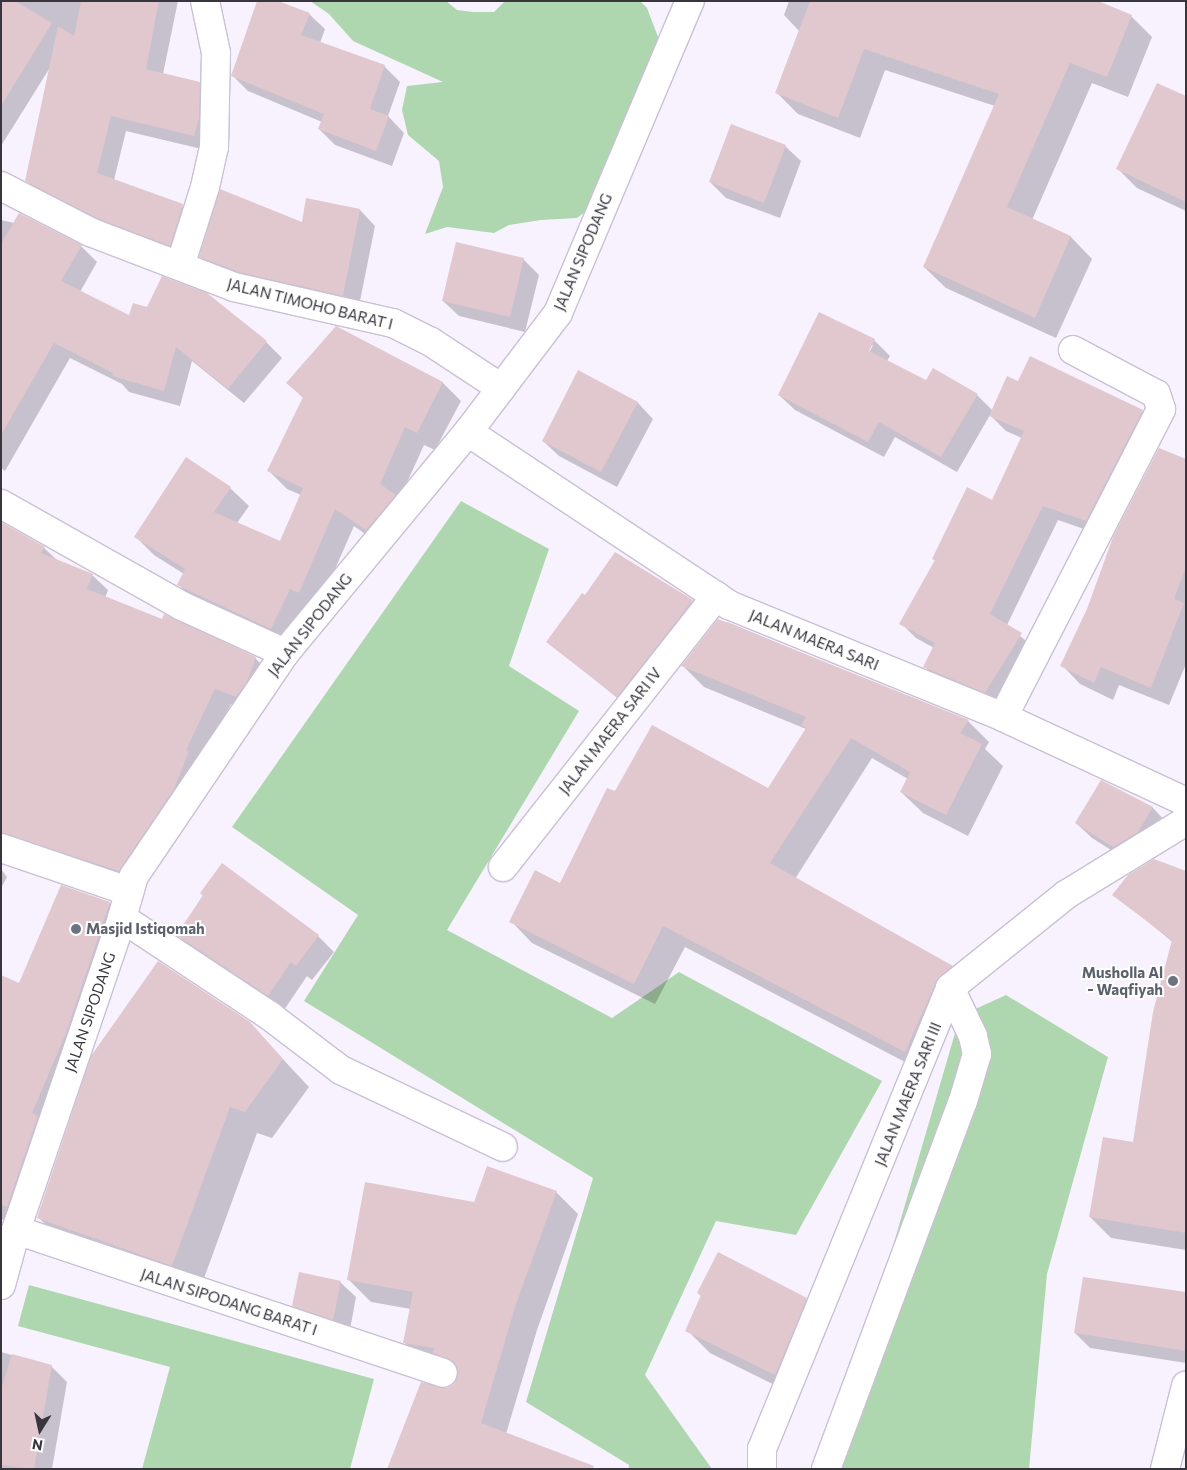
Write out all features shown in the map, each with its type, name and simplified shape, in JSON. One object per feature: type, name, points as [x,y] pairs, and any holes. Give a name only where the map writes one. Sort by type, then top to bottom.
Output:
[{"type":"street","points":[[180,266],[205,187],[214,147],[216,53],[205,1]]},
{"type":"street","name":"JALAN SIPODANG","points":[[1,1285],[16,1230],[122,918],[128,891],[134,876],[285,653],[468,432],[558,313],[690,1]]},
{"type":"street","name":"JALAN TIMOHO BARAT I","points":[[1,186],[90,232],[234,286],[393,322],[431,342],[501,388]]},
{"type":"street","points":[[1002,717],[1160,409],[1156,394],[1073,350]]},
{"type":"street","name":"JALAN MAERA SARI","points":[[468,432],[729,605],[1002,717],[1186,802]]},
{"type":"street","points":[[1,504],[182,606],[285,653]]},
{"type":"street","name":"JALAN MAERA SARI IV","points":[[502,866],[716,596]]},
{"type":"street","name":"JALAN MAERA SARI III","points":[[762,1469],[762,1449],[950,988],[1067,894],[1186,821]]},
{"type":"street","points":[[1,848],[128,891]]},
{"type":"street","points":[[122,918],[270,1016],[302,1044],[341,1070],[503,1147]]},
{"type":"street","points":[[826,1469],[963,1101],[977,1054],[973,1036],[950,988]]},
{"type":"street","name":"JALAN SIPODANG BARAT I","points":[[16,1230],[443,1373]]},
{"type":"street","points":[[1165,1469],[1186,1386]]},
{"type":"green space","points":[[310,1],[446,1],[457,10],[494,12],[505,1],[640,1],[647,8],[663,50],[599,202],[577,218],[541,220],[509,225],[494,233],[447,227],[425,234],[443,187],[439,161],[408,135],[402,110],[407,86],[443,82],[353,41],[329,14]]},
{"type":"green space","points":[[461,501],[549,549],[509,666],[579,711],[447,930],[612,1018],[679,972],[882,1081],[796,1235],[716,1221],[645,1375],[712,1469],[629,1469],[629,1465],[526,1402],[593,1178],[304,1001],[358,915],[232,827]]},
{"type":"green space","points":[[1006,995],[1108,1057],[1047,1274],[1029,1469],[828,1469],[960,1016]]},
{"type":"green space","points":[[29,1285],[374,1379],[350,1469],[142,1469],[170,1367],[18,1326]]},
{"type":"building","points":[[1,1],[15,1],[52,23],[1,106]]},
{"type":"building","points":[[81,1],[159,1],[146,69],[200,82],[199,118],[194,136],[111,116],[97,173],[183,204],[170,246],[96,218],[25,181],[58,26],[74,36]]},
{"type":"building","points":[[257,1],[278,1],[310,13],[301,35],[385,65],[370,109],[389,116],[376,151],[318,129],[324,114],[231,76]]},
{"type":"building","points":[[810,1],[1098,1],[1132,15],[1107,77],[1070,63],[1007,207],[1071,236],[1035,318],[923,267],[999,94],[864,49],[838,118],[775,93]]},
{"type":"building","points":[[1157,83],[1186,96],[1186,202],[1116,169]]},
{"type":"building","points":[[731,124],[786,145],[764,203],[709,182]]},
{"type":"building","points":[[220,189],[302,222],[306,198],[360,209],[343,296],[239,272],[199,257]]},
{"type":"building","points":[[19,213],[82,245],[61,281],[129,315],[133,303],[147,307],[162,276],[207,293],[267,341],[228,389],[176,347],[164,391],[112,376],[113,373],[54,343],[1,435],[1,244]]},
{"type":"building","points":[[456,242],[524,258],[510,317],[442,301]]},
{"type":"building","points":[[819,312],[875,339],[869,351],[926,380],[933,368],[978,394],[941,457],[879,422],[868,442],[778,395]]},
{"type":"building","points":[[336,326],[443,382],[417,433],[405,427],[380,484],[396,495],[366,530],[335,509],[299,593],[290,589],[271,629],[177,585],[185,569],[134,537],[186,457],[231,487],[214,512],[280,541],[303,488],[267,471],[303,397],[286,383]]},
{"type":"building","points":[[1030,356],[1143,410],[1086,521],[1043,506],[990,614],[1022,633],[985,693],[923,667],[935,643],[899,624],[935,560],[932,559],[967,487],[992,500],[1024,431],[989,416],[1007,376],[1018,381]]},
{"type":"building","points":[[578,370],[638,402],[601,472],[542,441]]},
{"type":"building","points":[[1159,448],[1186,459],[1186,568],[1174,599],[1184,603],[1151,688],[1101,667],[1094,683],[1060,666],[1087,609],[1113,537]]},
{"type":"building","points":[[1,522],[45,547],[41,553],[93,574],[87,589],[162,619],[164,614],[256,657],[247,682],[236,697],[215,689],[186,750],[189,751],[174,789],[119,871],[1,833]]},
{"type":"building","points":[[615,552],[693,600],[617,697],[546,642],[582,593],[585,595]]},
{"type":"building","points":[[718,619],[969,720],[960,733],[982,744],[946,815],[900,792],[910,772],[851,738],[770,863],[953,966],[937,980],[905,1052],[663,926],[634,984],[509,922],[535,870],[560,883],[607,788],[615,791],[652,725],[768,788],[806,728],[801,725],[806,717],[681,666]]},
{"type":"building","points":[[1101,780],[1153,807],[1138,832],[1113,847],[1075,823]]},
{"type":"building","points":[[1154,859],[1186,871],[1186,1233],[1089,1217],[1103,1137],[1133,1142],[1153,1012],[1172,940],[1112,895],[1128,875]]},
{"type":"building","points":[[222,863],[319,935],[296,966],[291,962],[268,996],[176,935],[203,896],[200,893]]},
{"type":"building","points":[[61,885],[110,902],[66,1033],[32,1113],[38,1116],[7,1207],[1,1205],[1,975],[19,983]]},
{"type":"building","points":[[158,961],[250,1022],[283,1059],[245,1112],[230,1107],[172,1266],[37,1218],[91,1056]]},
{"type":"building","points":[[487,1166],[557,1191],[515,1307],[481,1423],[594,1466],[593,1469],[387,1469],[421,1382],[447,1388],[454,1384],[458,1370],[454,1362],[433,1353],[434,1348],[403,1343],[413,1292],[347,1280],[365,1182],[474,1202]]},
{"type":"building","points":[[718,1252],[807,1298],[775,1375],[685,1331],[701,1295],[697,1293]]},
{"type":"building","points":[[299,1272],[341,1281],[333,1320],[292,1306]]},
{"type":"building","points":[[1083,1277],[1186,1292],[1186,1351],[1074,1333]]},
{"type":"building","points":[[12,1354],[52,1365],[34,1469],[1,1465],[1,1390]]},
{"type":"place","name":"Masjid Istiqomah","points":[[76,929]]},
{"type":"place","name":"Musholla Al - Waqfiyah","points":[[1173,981]]}]
